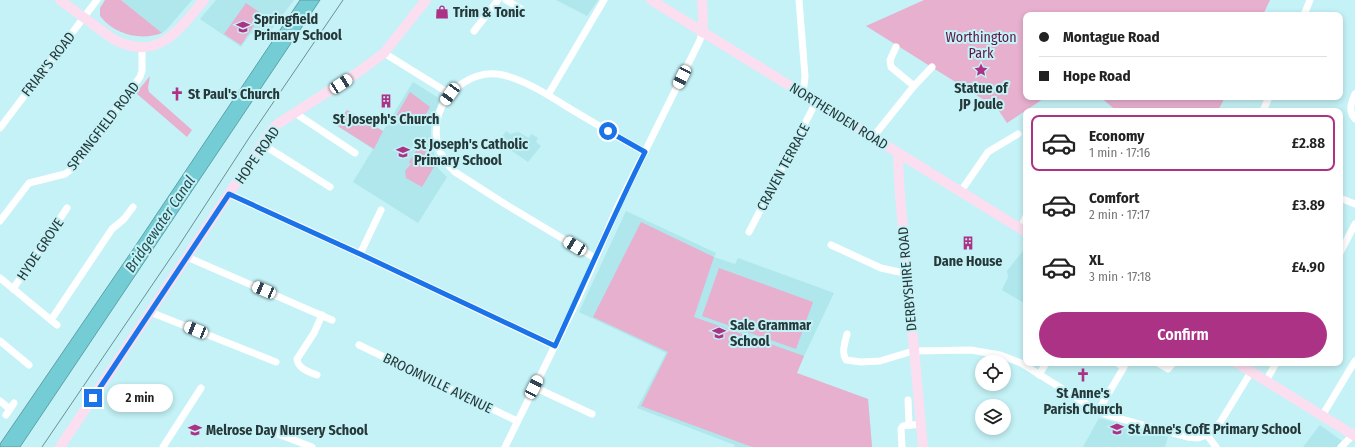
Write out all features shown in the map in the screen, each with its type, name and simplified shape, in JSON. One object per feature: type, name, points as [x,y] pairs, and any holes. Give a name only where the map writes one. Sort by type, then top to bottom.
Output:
[{"type":"street","points":[[60,0],[103,34],[121,44],[142,47],[158,44],[169,38],[204,0]]},
{"type":"street","name":"FRIAR'S ROAD","points":[[0,128],[97,0]]},
{"type":"street","name":"HOPE ROAD","points":[[61,447],[276,125],[358,73],[384,53],[426,0]]},
{"type":"street","points":[[474,31],[498,0]]},
{"type":"street","points":[[506,0],[521,9]]},
{"type":"street","points":[[548,95],[604,0]]},
{"type":"street","name":"NORTHENDEN ROAD","points":[[651,0],[1023,230]]},
{"type":"street","points":[[506,447],[517,421],[555,346],[618,206],[700,40],[704,22],[702,0]]},
{"type":"street","points":[[799,0],[805,76],[804,86],[800,92]]},
{"type":"street","points":[[1305,12],[1310,0]]},
{"type":"street","name":"SPRINGFIELD ROAD","points":[[0,221],[27,184],[31,181],[65,174],[72,168],[140,77],[142,71],[142,47]]},
{"type":"street","points":[[896,48],[890,60],[891,67],[914,86]]},
{"type":"street","points":[[384,53],[450,94]]},
{"type":"street","points":[[873,137],[914,86],[932,67]]},
{"type":"street","points":[[595,258],[455,172],[441,154],[438,146],[436,134],[441,109],[450,94],[477,76],[493,74],[503,75],[513,78],[548,95],[645,152]]},
{"type":"street","points":[[1355,94],[1350,107],[1355,119]]},
{"type":"street","name":"CRAVEN TERRACE","points":[[749,232],[816,102]]},
{"type":"street","points":[[295,113],[355,153]]},
{"type":"street","points":[[961,191],[988,152],[1018,134]]},
{"type":"street","points":[[262,144],[330,187]]},
{"type":"street","name":"DERBYSHIRE ROAD","points":[[901,154],[898,159],[898,174],[908,274],[918,406],[923,447]]},
{"type":"street","points":[[229,194],[555,346]]},
{"type":"street","points":[[1343,199],[1355,204]]},
{"type":"street","points":[[51,320],[112,229],[124,213],[133,207]]},
{"type":"street","name":"HYDE GROVE","points":[[13,289],[67,208]]},
{"type":"street","points":[[360,254],[381,210]]},
{"type":"street","points":[[1343,247],[1355,224]]},
{"type":"street","points":[[831,245],[880,268],[908,274]]},
{"type":"street","points":[[187,257],[332,320]]},
{"type":"street","points":[[0,278],[57,325]]},
{"type":"street","points":[[150,312],[276,362]]},
{"type":"street","points":[[317,375],[300,367],[297,360],[314,332],[322,315]]},
{"type":"street","points":[[847,334],[843,350],[846,360],[861,362],[880,361],[913,351],[953,350],[986,352],[1000,355],[1023,364]]},
{"type":"street","points":[[0,341],[29,365]]},
{"type":"street","name":"BROOMVILLE AVENUE","points":[[359,345],[517,421]]},
{"type":"street","points":[[1322,416],[1355,361]]},
{"type":"street","points":[[1026,366],[1098,411],[1107,415],[1187,437],[1198,438],[1215,429],[1251,372]]},
{"type":"street","points":[[1039,375],[1044,366]]},
{"type":"street","points":[[1098,411],[1125,366]]},
{"type":"street","points":[[1242,366],[1354,436],[1341,447]]},
{"type":"street","points":[[1266,381],[1274,366]]},
{"type":"street","points":[[534,387],[592,414]]},
{"type":"street","points":[[163,447],[201,388]]},
{"type":"street","points":[[0,401],[8,412],[14,403]]},
{"type":"street","points":[[909,424],[908,403],[918,406]]},
{"type":"street","points":[[902,447],[903,426],[909,424],[921,424]]},
{"type":"street","points":[[265,428],[312,447]]},
{"type":"street","points":[[1207,434],[1216,447]]},
{"type":"shaded area","points":[[121,0],[192,0],[162,33]]},
{"type":"shaded area","name":"Springfield Primary School","points":[[216,0],[294,0],[263,41],[251,33],[241,47],[200,19]]},
{"type":"shaded area","points":[[556,0],[598,0],[587,16]]},
{"type":"shaded area","name":"St Joseph's Catholic Primary School","points":[[413,82],[437,97],[439,102],[431,123],[431,148],[433,149],[438,168],[447,177],[418,223],[353,182],[373,149],[336,125],[347,110],[383,131]]},
{"type":"shaded area","points":[[506,131],[510,134],[518,132],[529,138],[531,134],[538,138],[536,142],[541,146],[528,162],[499,142]]},
{"type":"shaded area","name":"Sale Grammar School","points":[[626,211],[716,253],[714,257],[735,264],[738,258],[834,293],[796,373],[868,399],[872,447],[734,447],[735,445],[637,408],[666,353],[579,312]]},
{"type":"shaded area","points":[[1023,251],[1023,302],[1002,290],[1008,277],[1007,271]]},
{"type":"shaded area","name":"St Anne's CofE Primary School","points":[[1099,418],[1168,437],[1165,447],[1083,447]]},
{"type":"shaded area","points":[[1320,425],[1342,441],[1337,447],[1303,447]]},
{"type":"green space","points":[[105,0],[121,0],[162,33],[137,36],[129,35],[113,28],[100,16],[100,8]]},
{"type":"green space","name":"Worthington Park","points":[[924,0],[1270,0],[1264,12],[1023,12],[1023,100],[1042,100],[1030,108],[1023,108],[1023,112],[1007,123],[997,108],[866,26]]},
{"type":"green space","points":[[246,3],[262,14],[241,45],[224,34]]},
{"type":"green space","points":[[150,76],[148,88],[149,92],[192,130],[187,137],[136,93]]},
{"type":"green space","points":[[410,92],[430,107],[419,126],[412,122],[410,125],[396,116]]},
{"type":"green space","points":[[1104,100],[1224,100],[1220,108],[1113,108]]},
{"type":"green space","points":[[347,110],[383,131],[374,149],[336,125]]},
{"type":"green space","points":[[418,148],[431,154],[434,167],[422,187],[406,178],[405,171],[411,164],[409,162]]},
{"type":"green space","name":"Sale Grammar School","points":[[641,222],[714,257],[694,317],[804,356],[797,373],[868,399],[872,447],[752,447],[641,406],[668,352],[593,317]]},
{"type":"green space","points":[[719,268],[813,302],[796,349],[702,316]]},
{"type":"water","name":"Bridgewater Canal","points":[[300,0],[320,0],[20,447],[0,447],[0,444],[134,248]]},
{"type":"tram line","points":[[42,447],[343,0]]},
{"type":"place","name":"Trim & Tonic","points":[[442,12]]},
{"type":"place","name":"Springfield Primary School","points":[[243,27]]},
{"type":"place","name":"Statue of JP Joule","points":[[981,70]]},
{"type":"place","name":"St Paul's Church","points":[[177,94]]},
{"type":"place","name":"St Joseph's Church","points":[[386,101]]},
{"type":"place","name":"St Joseph's Catholic Primary School","points":[[403,152]]},
{"type":"place","name":"Dane House","points":[[968,243]]},
{"type":"place","name":"Sale Grammar School","points":[[719,333]]},
{"type":"place","name":"St Anne's Parish Church","points":[[1083,375]]},
{"type":"place","name":"St Anne's CofE Primary School","points":[[1117,429]]},
{"type":"place","name":"Melrose Day Nursery School","points":[[195,430]]},
{"type":"route","points":[[93,398],[229,194],[555,346],[578,299],[618,206],[645,152],[608,131]]}]
